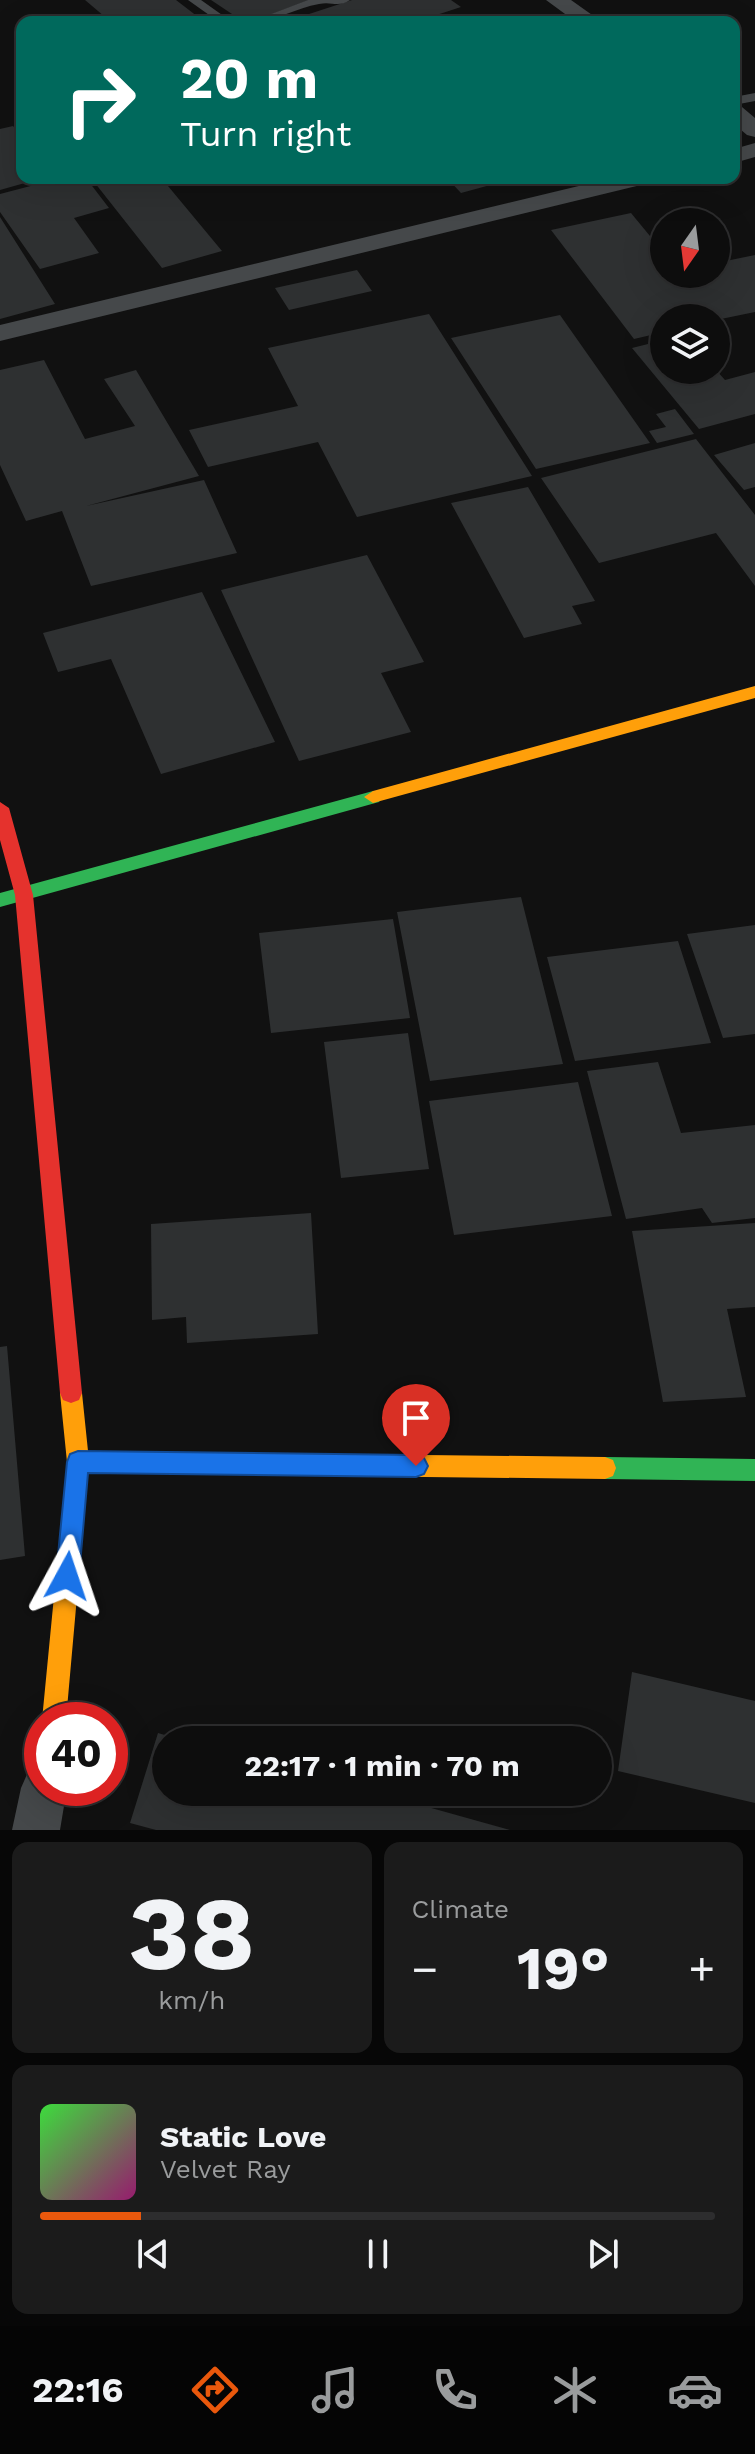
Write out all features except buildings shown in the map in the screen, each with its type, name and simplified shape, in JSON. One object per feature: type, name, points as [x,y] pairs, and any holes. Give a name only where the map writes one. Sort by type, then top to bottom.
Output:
[{"type":"street","points":[[556,0],[580,16]]},
{"type":"street","points":[[0,333],[616,184]]},
{"type":"street","points":[[0,900],[755,692]]},
{"type":"street","points":[[0,808],[24,895],[78,1462],[56,1702]]},
{"type":"street","points":[[78,1462],[755,1470]]},
{"type":"street","points":[[36,1830],[41,1806]]},
{"type":"lane","points":[[194,0],[217,16]]},
{"type":"lane","points":[[273,16],[319,0]]},
{"type":"lane","points":[[325,0],[332,3],[344,0]]},
{"type":"lane","points":[[290,10],[298,16]]},
{"type":"traffic: fast","points":[[0,900],[373,797]]},
{"type":"traffic: fast","points":[[605,1468],[755,1470]]},
{"type":"traffic: slow","points":[[373,797],[755,692]]},
{"type":"traffic: slow","points":[[56,1702],[78,1462],[71,1393]]},
{"type":"traffic: slow","points":[[78,1462],[605,1468]]},
{"type":"traffic: jam","points":[[0,808],[24,895],[71,1393]]},
{"type":"route","points":[[67,1576],[78,1462],[416,1466]]}]
